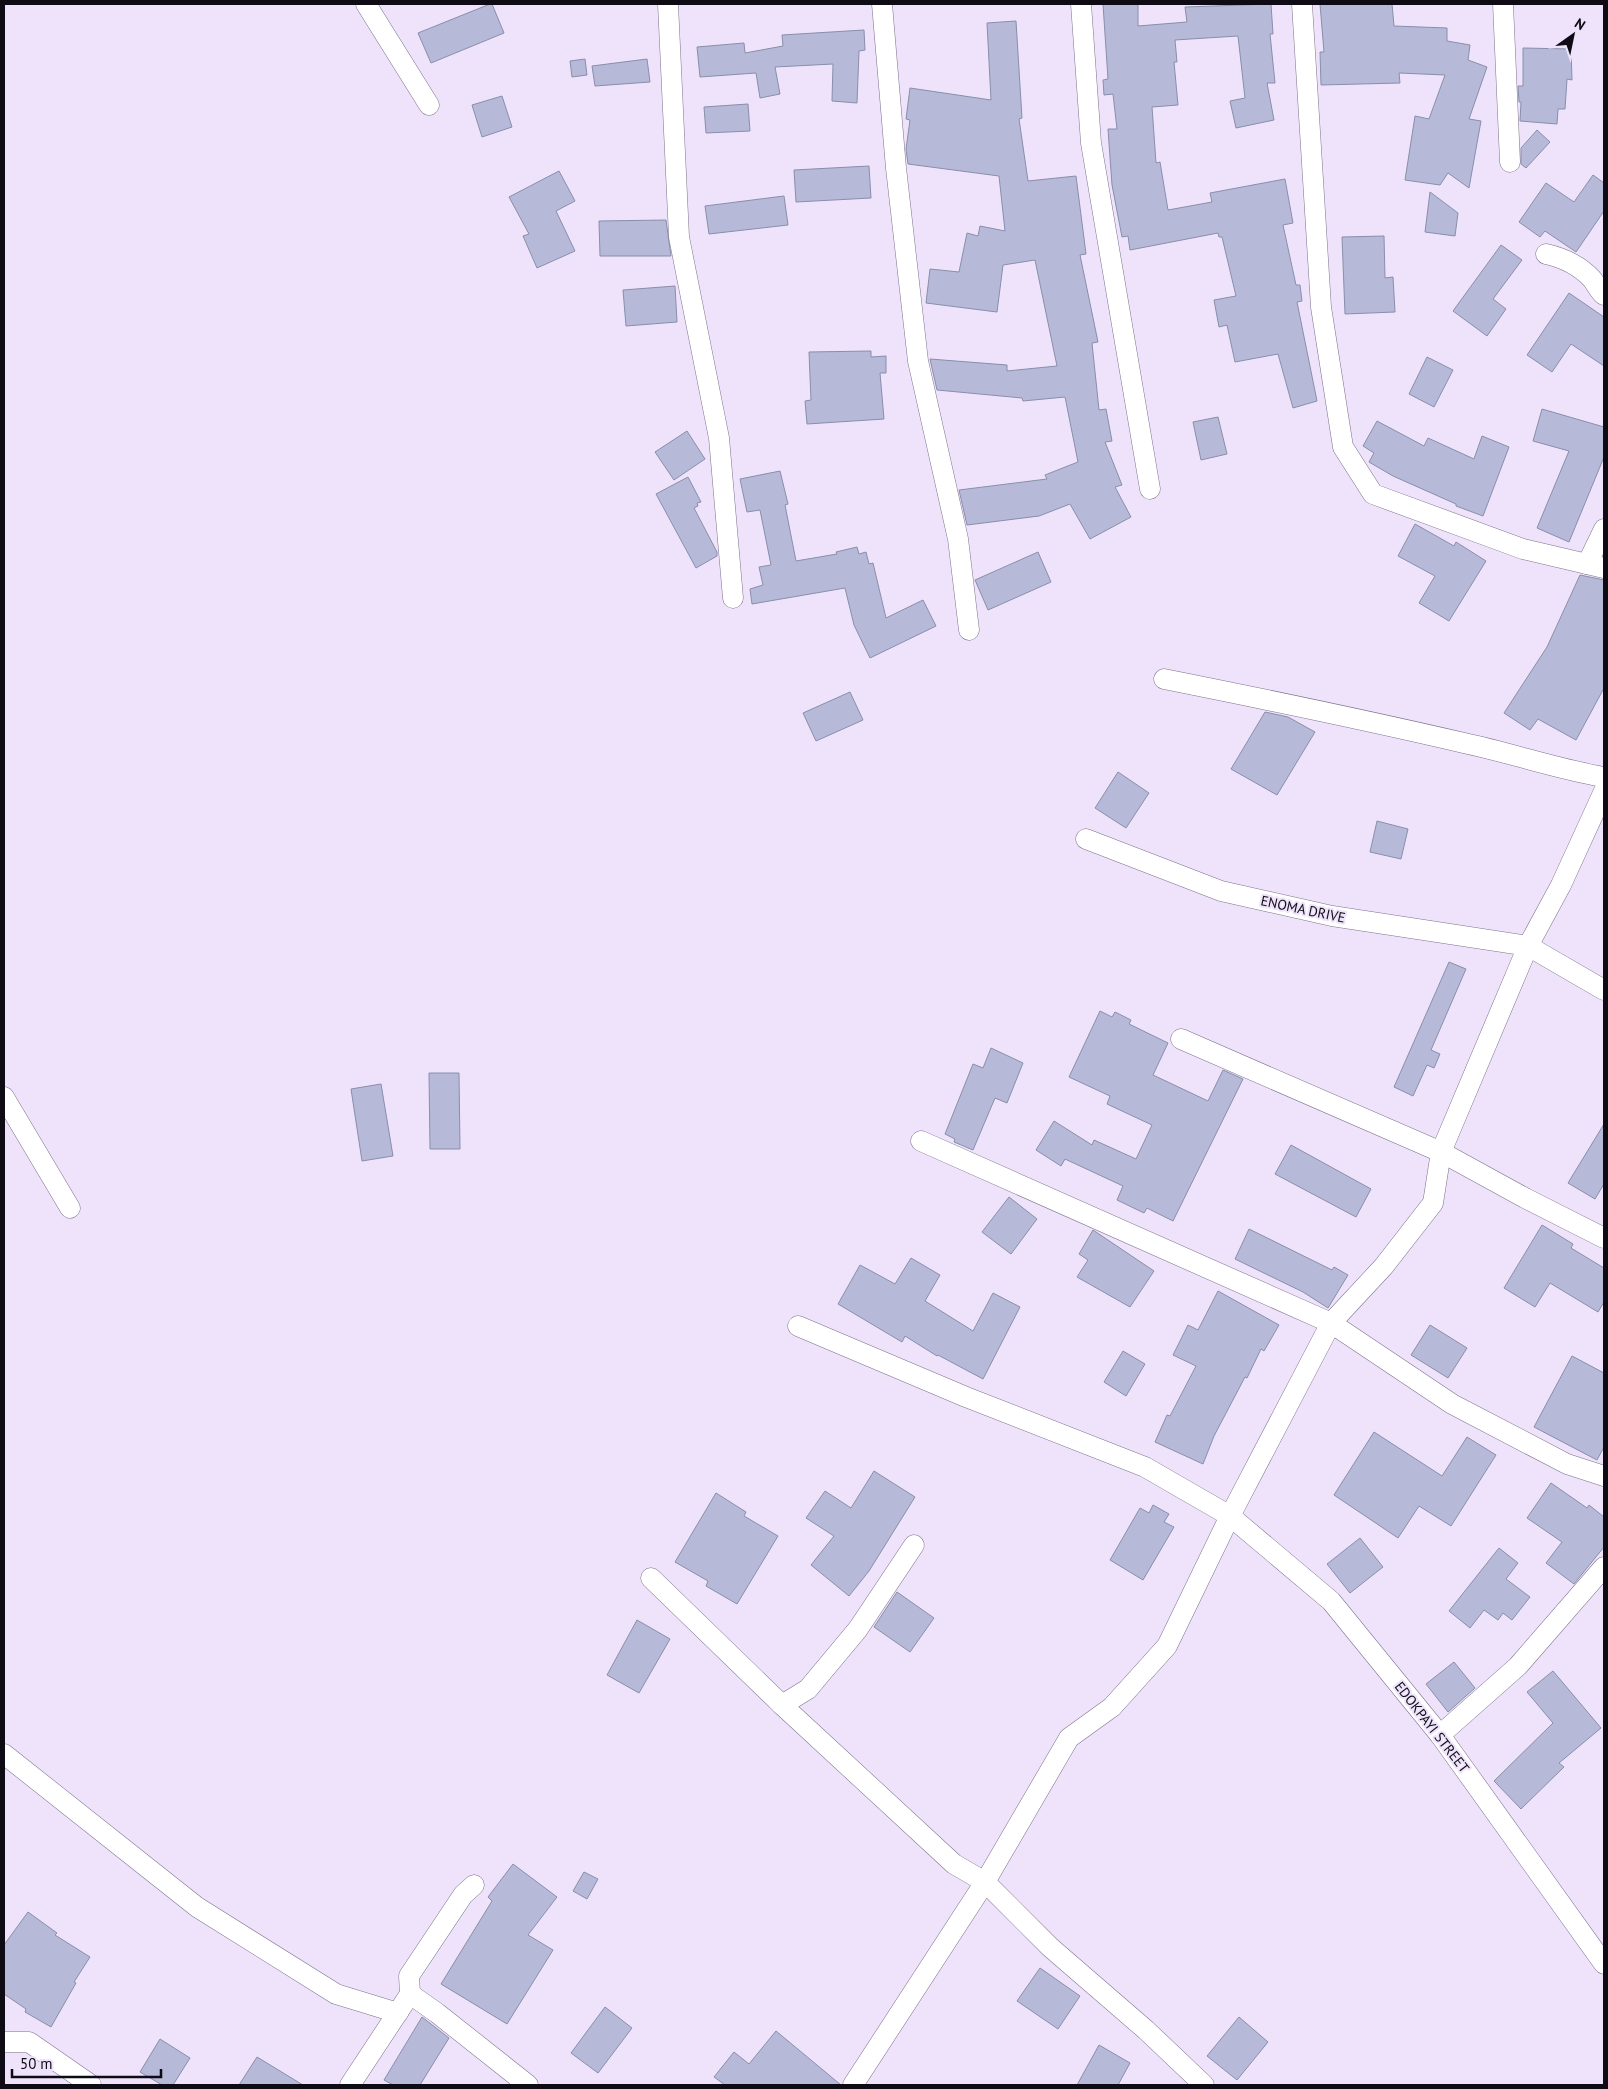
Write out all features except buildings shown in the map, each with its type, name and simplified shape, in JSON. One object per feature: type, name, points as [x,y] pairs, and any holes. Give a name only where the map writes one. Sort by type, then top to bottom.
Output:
[{"type":"street","points":[[366,4],[429,105]]},
{"type":"street","points":[[668,4],[679,237],[719,438],[733,598]]},
{"type":"street","points":[[882,4],[896,168],[918,361],[958,539],[969,630]]},
{"type":"street","points":[[1081,4],[1091,143],[1150,489]]},
{"type":"street","points":[[1302,4],[1321,307],[1342,447],[1373,494],[1523,549],[1596,566],[1604,529]]},
{"type":"street","points":[[1503,4],[1510,162]]},
{"type":"street","points":[[1546,254],[1563,258],[1578,266],[1604,295]]},
{"type":"street","points":[[1164,679],[1360,719],[1604,777]]},
{"type":"street","points":[[852,2085],[985,1882],[1069,1738],[1112,1707],[1167,1646],[1230,1516],[1331,1323],[1384,1266],[1433,1203],[1441,1152],[1528,946],[1561,885],[1604,791]]},
{"type":"street","name":"ENOMA DRIVE","points":[[1086,839],[1221,891],[1332,916],[1528,946]]},
{"type":"street","points":[[1528,946],[1604,990]]},
{"type":"street","points":[[1181,1040],[1441,1152],[1604,1238]]},
{"type":"street","points":[[4,1097],[70,1208]]},
{"type":"street","points":[[921,1140],[1331,1323],[1452,1404],[1568,1464],[1604,1476]]},
{"type":"street","name":"EDOKPAYI STREET","points":[[798,1326],[966,1397],[1145,1467],[1230,1516],[1331,1601],[1440,1735],[1604,1964]]},
{"type":"street","points":[[782,1705],[808,1689],[858,1630],[914,1545]]},
{"type":"street","points":[[1440,1735],[1518,1666],[1604,1567]]},
{"type":"street","points":[[651,1578],[782,1705],[954,1864],[985,1882],[1050,1948],[1146,2030],[1204,2085]]},
{"type":"street","points":[[4,1754],[197,1907],[336,1994],[398,2013]]},
{"type":"street","points":[[350,2085],[410,1994],[410,1976],[463,1895],[474,1885]]},
{"type":"street","points":[[410,1994],[528,2085]]},
{"type":"street","points":[[4,2042],[29,2042],[91,2085]]}]
